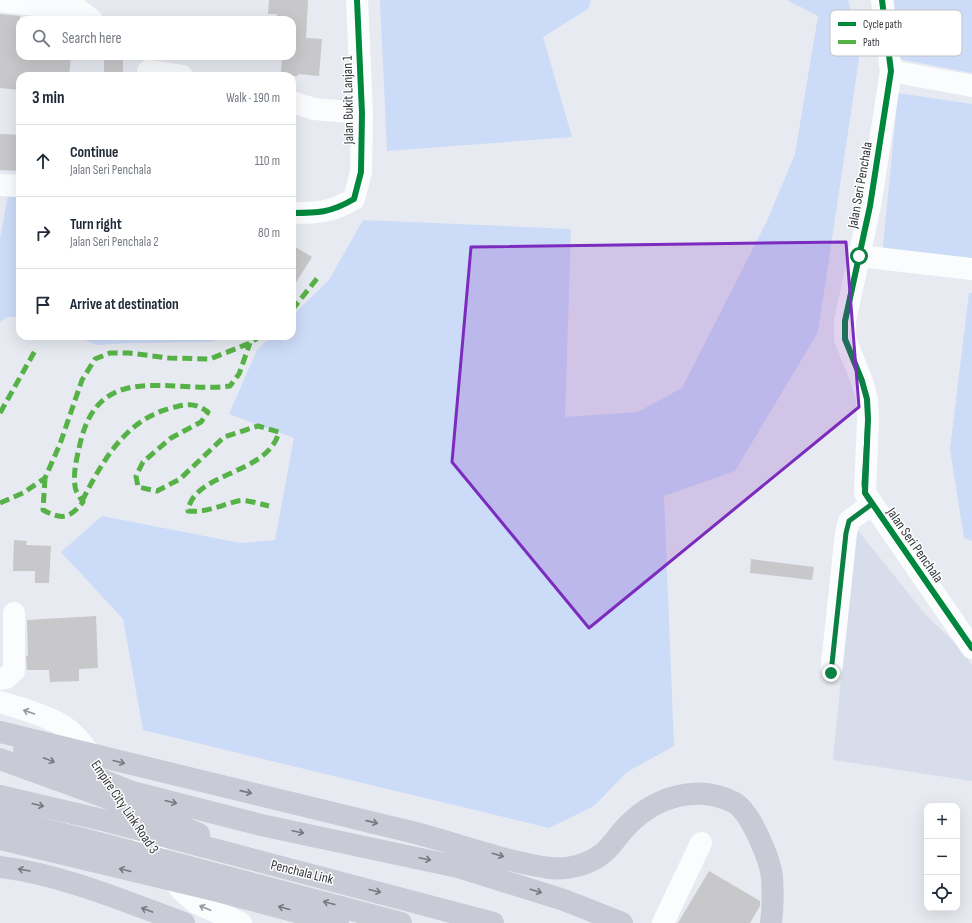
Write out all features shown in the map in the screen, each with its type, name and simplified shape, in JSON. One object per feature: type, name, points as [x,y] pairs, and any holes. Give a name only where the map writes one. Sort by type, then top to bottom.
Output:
[{"type":"highway","points":[[0,732],[411,831],[515,860],[552,868],[582,865],[602,854],[628,824],[651,806],[680,794],[705,794],[735,802],[751,821],[763,846],[772,875],[773,904],[771,923]]},
{"type":"highway","points":[[0,739],[132,792],[261,824],[458,867],[564,900],[622,923]]},
{"type":"highway","points":[[0,759],[146,812],[283,868]]},
{"type":"highway","points":[[0,774],[22,780],[111,822]]},
{"type":"highway","points":[[0,796],[111,822]]},
{"type":"highway","points":[[0,818],[102,844],[218,891]]},
{"type":"highway","name":"Penchala Link","points":[[111,822],[493,923]]},
{"type":"highway","points":[[0,839],[218,891],[338,923]]},
{"type":"highway","name":"Penchala Link","points":[[102,844],[401,923]]},
{"type":"highway","points":[[0,867],[24,870],[61,878],[184,923]]},
{"type":"street","name":"Jalan Bukit Lanjan 1","points":[[296,212],[324,212],[340,207],[354,199],[361,172],[362,113],[357,0]]},
{"type":"street","name":"Jalan Seri Penchala","points":[[882,0],[883,10]]},
{"type":"street","points":[[0,1],[79,10],[87,16]]},
{"type":"street","name":"Jalan Seri Penchala","points":[[889,56],[891,71],[870,206],[845,321],[845,339],[862,381],[867,400],[868,419],[864,484],[865,493],[962,621],[972,648]]},
{"type":"street","points":[[148,71],[155,72]]},
{"type":"street","points":[[891,71],[972,86]]},
{"type":"street","points":[[296,103],[314,109],[362,113]]},
{"type":"street","points":[[0,185],[16,186]]},
{"type":"street","points":[[859,256],[972,269]]},
{"type":"street","points":[[831,673],[846,533],[849,521],[872,504]]},
{"type":"street","points":[[0,679],[6,678],[14,671],[14,613]]},
{"type":"street","name":"Empire City Link Road 3","points":[[0,702],[35,713],[69,730],[87,749],[181,890],[196,903],[241,923]]},
{"type":"street","points":[[663,923],[701,843]]},
{"type":"highlighted area","points":[[846,242],[859,407],[589,628],[452,462],[471,247]]},
{"type":"shaded area","points":[[380,0],[591,0],[588,9],[543,37],[572,137],[387,151]]},
{"type":"shaded area","points":[[787,0],[848,0],[851,10],[830,10],[830,56],[859,56],[818,332],[735,471],[664,496],[674,746],[627,772],[594,806],[549,828],[143,730],[123,619],[61,552],[102,516],[240,543],[275,540],[294,438],[229,414],[257,350],[267,340],[296,340],[296,312],[329,280],[363,220],[571,229],[565,417],[638,412],[682,388],[767,221],[795,154],[818,16]]},
{"type":"shaded area","points":[[894,0],[972,0],[972,73],[899,59],[899,56],[962,56],[962,10],[895,10]]},
{"type":"shaded area","points":[[898,93],[972,104],[972,264],[882,257]]},
{"type":"shaded area","points":[[8,196],[16,197],[16,317],[7,317],[0,322],[0,238]]},
{"type":"shaded area","points":[[969,293],[972,293],[972,541],[964,538],[950,449]]},
{"type":"shaded area","points":[[84,340],[220,340],[209,342],[97,345]]},
{"type":"shaded area","points":[[856,528],[925,614],[962,650],[972,665],[972,781],[833,760]]},
{"type":"building","points":[[269,0],[308,0],[306,38],[322,39],[319,76],[298,74],[298,76],[296,76],[296,72],[281,72],[282,60],[296,60],[296,16],[277,16],[277,14],[268,14]]},
{"type":"building","points":[[0,14],[20,16],[16,16],[16,60],[71,60],[69,72],[16,72],[16,90],[0,88]]},
{"type":"building","points":[[104,60],[123,60],[123,72],[104,72]]},
{"type":"building","points":[[0,134],[16,135],[16,171],[0,170]]},
{"type":"building","points":[[296,247],[312,257],[296,283]]},
{"type":"building","points":[[14,540],[27,541],[26,545],[51,546],[49,583],[35,583],[35,571],[13,571]]},
{"type":"building","points":[[751,559],[814,567],[812,580],[750,573]]},
{"type":"building","points":[[96,616],[98,668],[79,669],[79,681],[50,682],[49,670],[27,670],[27,620]]},
{"type":"building","points":[[709,871],[760,901],[760,906],[750,923],[678,923]]},
{"type":"marked path","points":[[296,305],[319,276]]},
{"type":"marked path","points":[[0,503],[23,493],[45,478],[60,444],[82,380],[95,359],[110,353],[129,353],[169,358],[210,359],[255,340]]},
{"type":"marked path","points":[[45,478],[43,510],[60,516],[69,515],[74,512],[83,502],[75,488],[76,465],[80,444],[89,417],[103,400],[120,390],[140,386],[230,386],[239,374],[250,343]]},
{"type":"marked path","points":[[0,413],[36,349]]},
{"type":"marked path","points":[[82,501],[107,458],[128,432],[140,422],[155,414],[171,408],[194,405],[208,412],[201,422],[171,438],[143,462],[136,476],[138,487],[157,491],[180,479],[224,437],[258,426],[279,432],[272,446],[261,457],[247,466],[216,480],[203,488],[193,498],[188,511],[207,510],[241,501],[249,501],[269,506]]},
{"type":"cycle path","points":[[296,213],[331,210],[354,199],[361,172],[362,113],[357,0]]},
{"type":"cycle path","points":[[882,0],[883,10]]},
{"type":"cycle path","points":[[889,56],[891,71],[870,206],[845,321],[845,339],[862,381],[867,399],[868,419],[865,493],[972,648]]},
{"type":"route","points":[[831,673],[846,533],[849,521],[872,504],[865,493],[864,484],[868,419],[867,400],[862,381],[845,339],[845,321],[859,256]]}]
